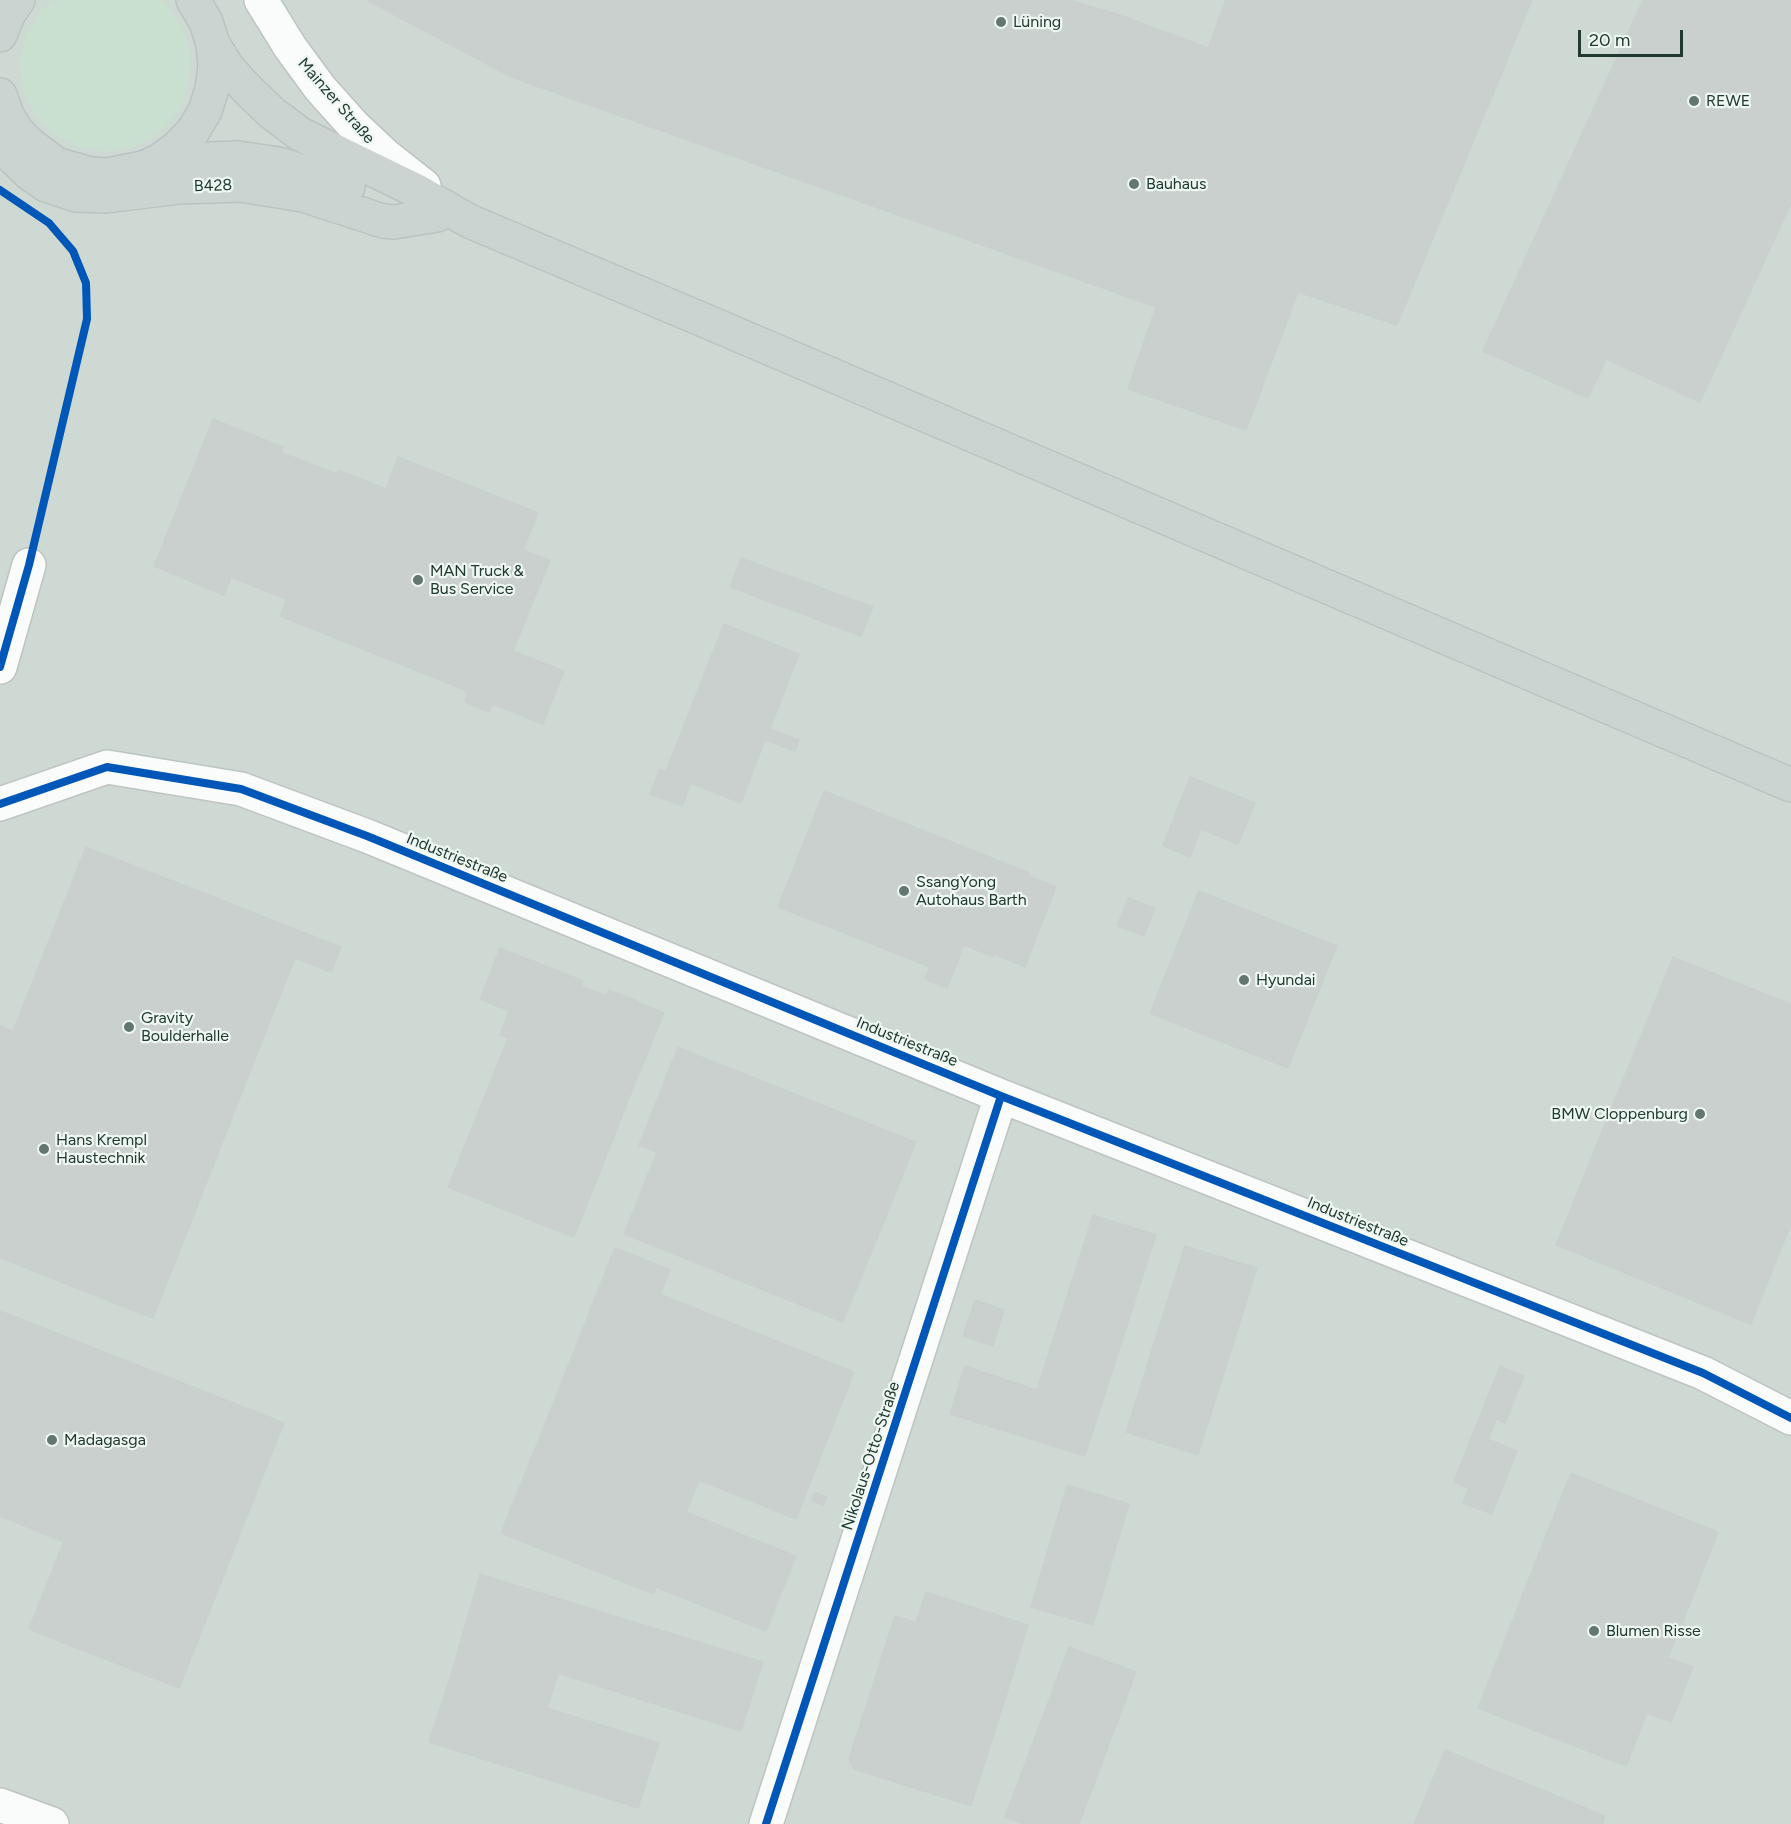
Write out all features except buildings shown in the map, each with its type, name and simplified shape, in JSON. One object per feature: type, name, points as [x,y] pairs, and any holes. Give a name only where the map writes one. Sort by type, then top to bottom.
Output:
[{"type":"main road","points":[[0,35],[9,13],[18,0]]},
{"type":"main road","points":[[193,0],[206,22],[213,44],[228,68],[272,113],[300,134],[417,191],[477,225],[1784,777]]},
{"type":"main road","points":[[0,95],[7,115],[16,130],[28,143],[56,164],[91,174],[108,175],[143,168],[159,161],[178,147],[205,111],[214,78],[213,44]]},
{"type":"main road","name":"B428","points":[[0,145],[30,174],[46,185],[76,195],[106,196],[179,187],[240,185],[303,195],[383,221],[394,222],[437,215]]},
{"type":"main road","points":[[159,161],[238,158],[279,165],[315,175],[406,208],[477,225]]},
{"type":"street","name":"Mainzer Straße","points":[[261,0],[290,47],[320,88],[354,126],[386,156],[477,225]]},
{"type":"street","points":[[0,667],[29,565]]},
{"type":"street","name":"Industriestraße","points":[[0,804],[107,767],[241,789],[394,847],[1001,1096],[1704,1373],[1791,1418]]},
{"type":"street","name":"Nikolaus-Otto-Straße","points":[[766,1824],[1001,1096]]},
{"type":"street","points":[[0,1805],[52,1824]]},
{"type":"shaded area","points":[[0,0],[1791,0],[1791,1824],[0,1824]]},
{"type":"green space","points":[[53,0],[159,0],[168,7],[184,30],[191,57],[189,85],[179,111],[160,132],[135,146],[108,152],[79,147],[55,135],[35,114],[23,89],[20,61],[27,33],[42,9]]},
{"type":"cycle path","points":[[0,190],[49,223],[73,251],[86,283],[87,319],[29,565],[0,667]]},
{"type":"cycle path","points":[[0,804],[107,767],[241,789],[367,836],[1001,1096],[1703,1373],[1791,1418]]},
{"type":"cycle path","points":[[766,1824],[1001,1096]]},
{"type":"place","name":"Lüning","points":[[1001,22]]},
{"type":"place","name":"REWE","points":[[1694,101]]},
{"type":"place","name":"Bauhaus","points":[[1134,184]]},
{"type":"place","name":"MAN Truck & Bus Service","points":[[418,580]]},
{"type":"place","name":"SsangYong Autohaus Barth","points":[[904,891]]},
{"type":"place","name":"Hyundai","points":[[1244,980]]},
{"type":"place","name":"Gravity Boulderhalle","points":[[129,1027]]},
{"type":"place","name":"BMW Cloppenburg","points":[[1700,1114]]},
{"type":"place","name":"Hans Krempl Haustechnik","points":[[44,1149]]},
{"type":"place","name":"Madagasga","points":[[52,1440]]},
{"type":"place","name":"Blumen Risse","points":[[1594,1631]]}]
